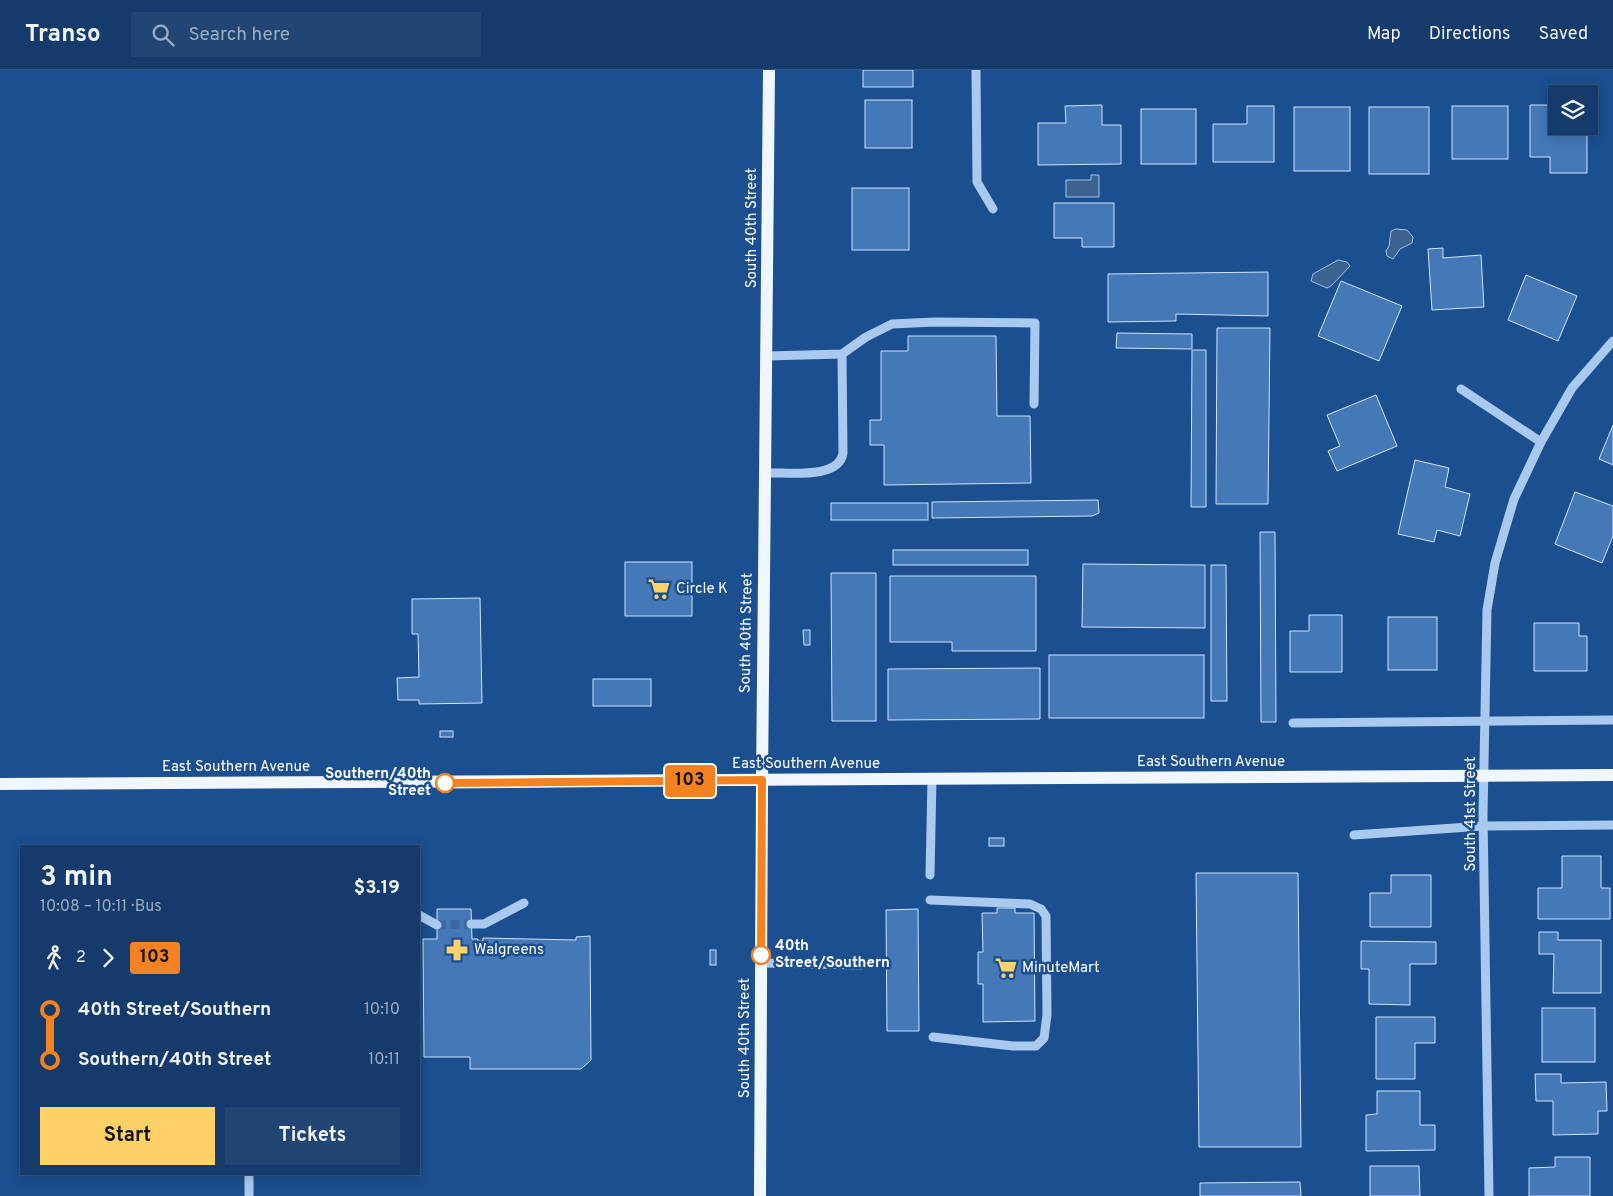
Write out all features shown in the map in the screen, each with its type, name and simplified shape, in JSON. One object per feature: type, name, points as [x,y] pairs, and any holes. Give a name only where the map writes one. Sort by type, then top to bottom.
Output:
[{"type":"main road","name":"South 40th Street","points":[[760,1196],[769,70]]},
{"type":"main road","name":"East Southern Avenue","points":[[0,784],[1613,775]]},
{"type":"street","points":[[976,70],[977,182],[993,209]]},
{"type":"street","points":[[767,356],[842,354],[866,337],[892,324],[935,322],[1035,323],[1034,404]]},
{"type":"street","name":"South 41st Street","points":[[1489,1196],[1483,826],[1488,610],[1495,563],[1514,499],[1541,442],[1572,388],[1613,341]]},
{"type":"street","points":[[766,473],[828,471],[840,463],[843,453],[842,354]]},
{"type":"street","points":[[1461,389],[1541,442]]},
{"type":"street","points":[[1293,723],[1613,720]]},
{"type":"street","points":[[930,876],[932,780]]},
{"type":"street","points":[[1354,835],[1483,826],[1613,825]]},
{"type":"street","points":[[930,900],[1030,904],[1042,909],[1046,916],[1047,1014],[1044,1038],[1036,1046],[1013,1046],[933,1037]]},
{"type":"street","points":[[471,924],[484,924],[524,903]]},
{"type":"street","points":[[420,916],[437,925]]},
{"type":"street","points":[[761,962],[861,965]]},
{"type":"street","points":[[248,1196],[249,1175]]},
{"type":"water","points":[[1091,175],[1099,175],[1099,197],[1066,197],[1066,180],[1091,180]]},
{"type":"water","points":[[1396,229],[1407,230],[1413,237],[1412,243],[1400,249],[1393,259],[1387,256],[1386,251],[1389,246],[1391,231]]},
{"type":"water","points":[[1338,260],[1347,262],[1350,266],[1331,286],[1327,288],[1311,281],[1313,274]]},
{"type":"building","points":[[863,70],[913,70],[913,87],[863,87]]},
{"type":"building","points":[[865,100],[912,100],[912,148],[865,148]]},
{"type":"building","points":[[1102,105],[1102,125],[1121,125],[1121,164],[1038,165],[1038,123],[1066,123],[1065,106]]},
{"type":"building","points":[[1530,105],[1548,105],[1548,135],[1587,135],[1587,173],[1550,173],[1550,157],[1530,157]]},
{"type":"building","points":[[1247,106],[1274,106],[1274,162],[1213,162],[1213,124],[1247,124]]},
{"type":"building","points":[[1452,106],[1508,106],[1508,159],[1452,159]]},
{"type":"building","points":[[1294,107],[1350,107],[1350,171],[1294,171]]},
{"type":"building","points":[[1369,107],[1429,107],[1429,174],[1369,174]]},
{"type":"building","points":[[1141,109],[1196,109],[1196,164],[1141,164]]},
{"type":"building","points":[[852,188],[909,188],[909,250],[852,250]]},
{"type":"building","points":[[1054,203],[1114,203],[1114,247],[1082,247],[1082,238],[1054,238]]},
{"type":"building","points":[[1443,248],[1443,258],[1481,255],[1484,307],[1432,310],[1428,249]]},
{"type":"building","points":[[1268,272],[1268,316],[1176,314],[1176,321],[1108,322],[1108,274]]},
{"type":"building","points":[[1526,275],[1577,296],[1558,341],[1508,320]]},
{"type":"building","points":[[1341,281],[1402,306],[1379,361],[1318,336]]},
{"type":"building","points":[[1217,328],[1270,328],[1268,504],[1216,504]]},
{"type":"building","points":[[1117,333],[1192,334],[1192,349],[1116,348]]},
{"type":"building","points":[[908,336],[996,336],[997,416],[1030,416],[1031,483],[884,485],[884,445],[870,445],[870,420],[881,420],[881,351],[908,351]]},
{"type":"building","points":[[1192,350],[1206,350],[1206,507],[1191,507]]},
{"type":"building","points":[[1376,395],[1397,446],[1337,471],[1328,451],[1340,446],[1327,415]]},
{"type":"building","points":[[1613,425],[1613,465],[1599,459]]},
{"type":"building","points":[[1415,460],[1449,468],[1445,487],[1470,494],[1460,536],[1437,530],[1434,542],[1398,534]]},
{"type":"building","points":[[1575,492],[1613,506],[1613,536],[1602,563],[1555,544]]},
{"type":"building","points":[[1098,500],[1099,513],[1092,516],[932,518],[932,502]]},
{"type":"building","points":[[831,503],[928,503],[928,520],[831,520]]},
{"type":"building","points":[[1260,532],[1275,532],[1276,722],[1261,722]]},
{"type":"building","points":[[893,550],[1028,550],[1028,565],[893,565]]},
{"type":"building","name":"Circle K","points":[[625,562],[692,562],[692,616],[625,616]]},
{"type":"building","points":[[1083,564],[1205,565],[1205,628],[1082,627]]},
{"type":"building","points":[[1211,565],[1226,565],[1227,701],[1211,701]]},
{"type":"building","points":[[831,573],[876,573],[876,721],[832,721]]},
{"type":"building","points":[[890,576],[1036,576],[1036,651],[952,651],[952,642],[890,642]]},
{"type":"building","points":[[480,598],[482,703],[419,704],[419,700],[398,700],[397,678],[419,677],[418,634],[412,634],[412,599]]},
{"type":"building","points":[[1309,615],[1342,615],[1342,672],[1290,672],[1290,631],[1309,631]]},
{"type":"building","points":[[1388,617],[1437,617],[1437,670],[1388,670]]},
{"type":"building","points":[[1534,623],[1579,623],[1579,636],[1587,636],[1587,671],[1534,671]]},
{"type":"building","points":[[803,630],[810,630],[810,645],[804,645]]},
{"type":"building","points":[[1049,655],[1204,655],[1204,718],[1049,718]]},
{"type":"building","points":[[1040,668],[1040,719],[888,720],[888,669]]},
{"type":"building","points":[[593,679],[651,679],[651,706],[593,706]]},
{"type":"building","points":[[440,731],[453,731],[453,737],[440,737]]},
{"type":"building","points":[[989,838],[1004,838],[1004,846],[989,846]]},
{"type":"building","points":[[1562,856],[1601,856],[1601,888],[1610,888],[1610,919],[1538,919],[1538,888],[1562,888]]},
{"type":"building","points":[[1196,873],[1298,873],[1301,1147],[1199,1147]]},
{"type":"building","points":[[1391,875],[1431,875],[1431,927],[1370,927],[1370,893],[1391,893]]},
{"type":"building","name":"MinuteMart","points":[[997,908],[1015,908],[1015,913],[1034,913],[1035,1021],[983,1022],[983,984],[978,984],[978,952],[983,952],[982,913],[997,913]]},
{"type":"building","name":"Walgreens","points":[[437,909],[471,909],[472,939],[478,939],[478,941],[483,941],[483,938],[576,940],[576,937],[590,936],[591,1060],[581,1069],[470,1069],[470,1057],[424,1057],[423,939],[437,939]]},
{"type":"building","points":[[918,909],[919,1031],[887,1031],[886,910]]},
{"type":"building","points":[[1539,932],[1558,932],[1558,940],[1601,940],[1601,993],[1553,993],[1554,954],[1539,954]]},
{"type":"building","points":[[1361,941],[1436,942],[1436,964],[1410,964],[1410,1005],[1369,1004],[1369,969],[1361,969]]},
{"type":"building","points":[[710,950],[716,950],[716,965],[710,965]]},
{"type":"building","points":[[1542,1008],[1595,1008],[1595,1062],[1542,1062]]},
{"type":"building","points":[[1376,1017],[1435,1017],[1435,1043],[1415,1043],[1415,1079],[1376,1079]]},
{"type":"building","points":[[1535,1074],[1561,1074],[1561,1083],[1606,1082],[1607,1111],[1598,1111],[1598,1134],[1553,1135],[1553,1101],[1536,1101]]},
{"type":"building","points":[[1377,1091],[1420,1091],[1420,1125],[1435,1125],[1435,1150],[1366,1151],[1366,1115],[1377,1114]]},
{"type":"building","points":[[1555,1157],[1590,1157],[1590,1196],[1529,1196],[1529,1168],[1555,1167]]},
{"type":"building","points":[[1370,1166],[1419,1166],[1420,1196],[1370,1196]]},
{"type":"building","points":[[1300,1182],[1301,1196],[1200,1196],[1200,1183]]},
{"type":"tunnel","points":[[437,925],[471,924]]},
{"type":"bus line","name":"103","points":[[445,783],[762,780],[761,955]]},
{"type":"place","name":"Circle K","points":[[659,589]]},
{"type":"place","name":"Southern/40th Street","points":[[445,783]]},
{"type":"place","name":"Walgreens","points":[[457,950]]},
{"type":"place","name":"40th Street/Southern","points":[[761,955]]},
{"type":"place","name":"MinuteMart","points":[[1006,968]]}]
